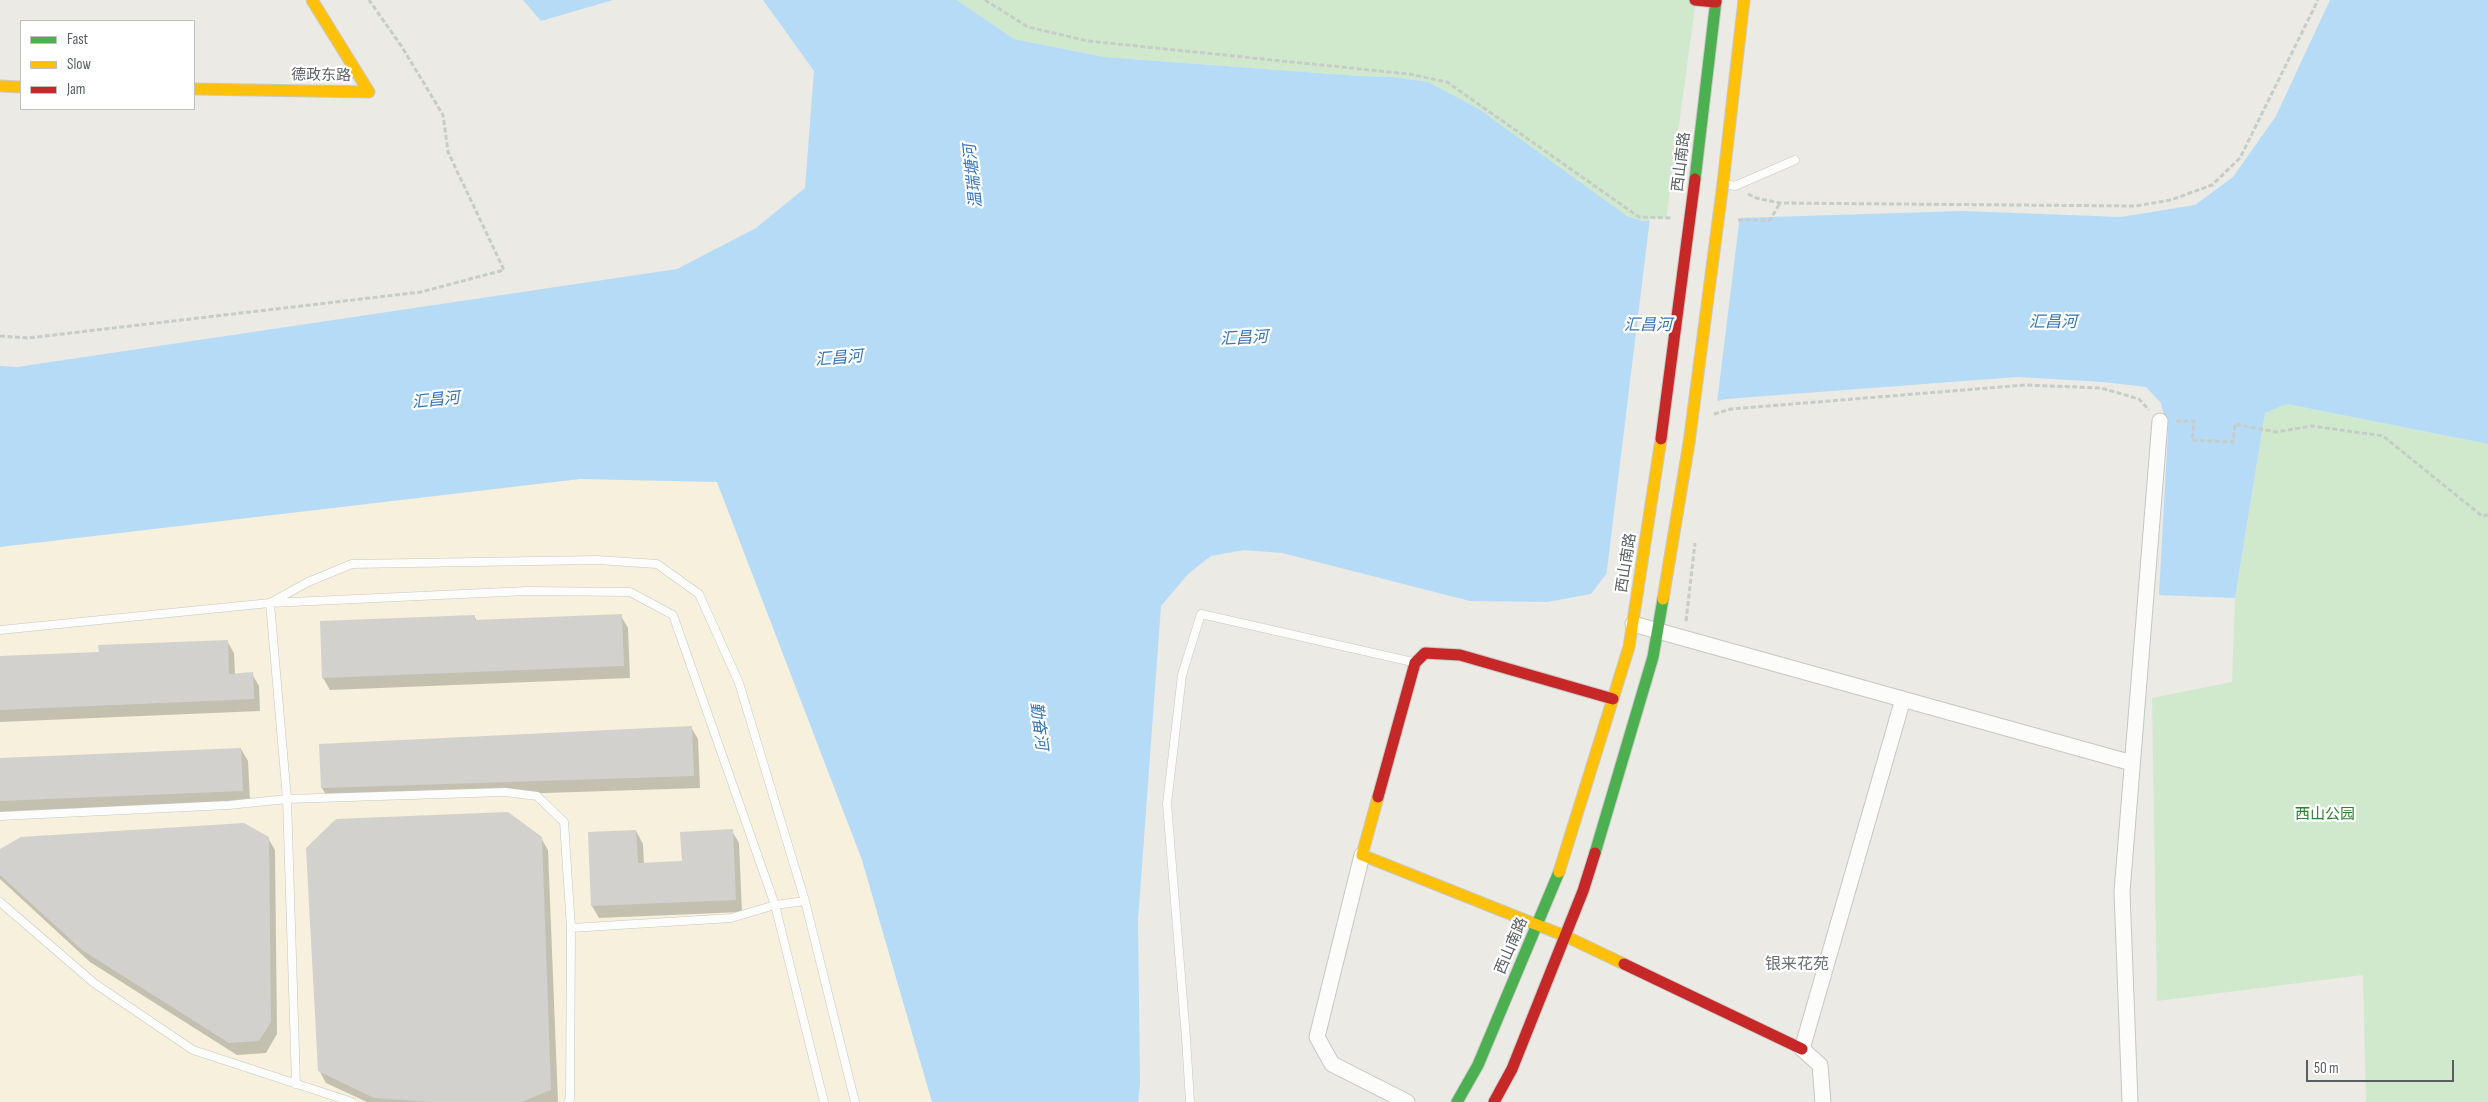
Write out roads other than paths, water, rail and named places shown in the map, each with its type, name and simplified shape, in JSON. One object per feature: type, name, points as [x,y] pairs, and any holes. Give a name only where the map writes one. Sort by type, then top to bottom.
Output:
[{"type":"main road","name":"德政东路","points":[[195,89],[369,92],[312,0]]},
{"type":"main road","points":[[1695,0],[1716,1]]},
{"type":"main road","points":[[1494,1102],[1512,1069],[1583,890],[1653,657],[1689,443],[1723,183],[1744,0]]},
{"type":"main road","name":"西山南路","points":[[1457,1102],[1478,1065],[1560,871],[1629,647],[1662,439],[1716,1]]},
{"type":"main road","points":[[0,86],[20,87]]},
{"type":"main road","points":[[1613,699],[1460,655],[1425,653],[1415,662],[1362,855],[1565,936],[1802,1049]]},
{"type":"street","points":[[2130,1102],[2122,892],[2160,421]]},
{"type":"street","points":[[1632,624],[1684,636],[2132,763]]},
{"type":"street","points":[[1824,1102],[1820,1065],[1802,1049],[1903,699]]},
{"type":"street","points":[[1362,855],[1317,1037],[1332,1064],[1407,1102]]},
{"type":"lane","points":[[1723,183],[1735,186],[1795,160]]},
{"type":"lane","points":[[270,603],[308,582],[352,564],[597,560],[657,564],[699,594],[739,683],[805,901],[855,1102]]},
{"type":"lane","points":[[0,630],[270,603],[527,591],[630,592],[673,615],[775,905],[824,1102]]},
{"type":"lane","points":[[270,603],[287,799],[296,1084]]},
{"type":"lane","points":[[1190,1102],[1166,804],[1182,675],[1201,614],[1415,662]]},
{"type":"lane","points":[[0,816],[229,805],[287,799],[504,792],[537,796],[564,822],[570,928],[570,1099],[568,1102]]},
{"type":"lane","points":[[570,928],[731,918],[775,905],[805,901]]},
{"type":"lane","points":[[0,902],[94,983],[194,1050],[352,1102]]},
{"type":"water","points":[[523,0],[613,0],[541,21]]},
{"type":"water","points":[[763,0],[957,0],[1014,39],[1104,57],[1393,77],[1428,82],[1479,109],[1627,216],[1643,221],[1963,211],[2121,217],[2195,205],[2233,177],[2276,116],[2330,0],[2488,0],[2488,444],[2287,404],[2265,413],[2235,598],[2159,595],[2168,432],[2161,403],[2146,387],[2103,382],[2017,377],[1726,399],[1681,410],[1654,428],[1631,465],[1613,565],[1591,594],[1547,602],[1470,601],[1282,553],[1244,550],[1211,556],[1188,574],[1161,606],[1138,920],[1140,1084],[1138,1102],[932,1102],[862,860],[717,482],[580,479],[0,547],[0,366],[17,367],[677,269],[756,228],[805,188],[814,71]]},
{"type":"district","name":"银来花苑","points":[[1797,965]]},
{"type":"water label","name":"温瑞塘河","points":[[974,176]]},
{"type":"water label","name":"汇昌河","points":[[2053,323]]},
{"type":"water label","name":"汇昌河","points":[[1648,326]]},
{"type":"water label","name":"汇昌河","points":[[1244,339]]},
{"type":"water label","name":"汇昌河","points":[[839,359]]},
{"type":"water label","name":"汇昌河","points":[[436,401]]},
{"type":"water label","name":"勤奋河","points":[[1038,726]]},
{"type":"park label","name":"西山公园","points":[[2325,815]]}]
